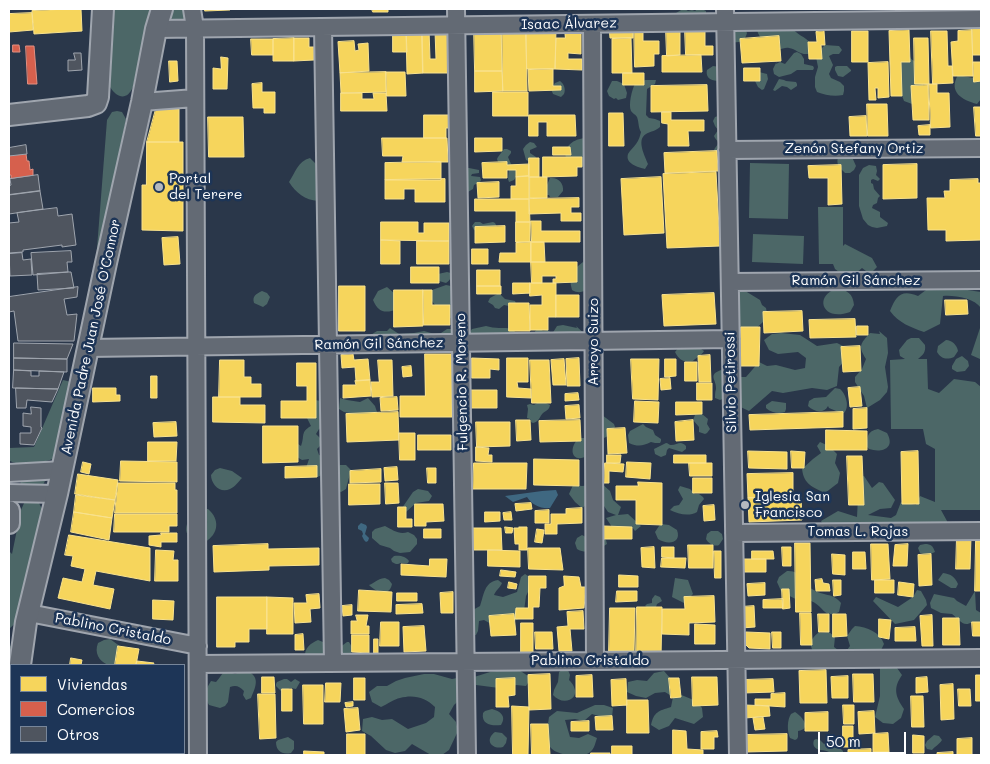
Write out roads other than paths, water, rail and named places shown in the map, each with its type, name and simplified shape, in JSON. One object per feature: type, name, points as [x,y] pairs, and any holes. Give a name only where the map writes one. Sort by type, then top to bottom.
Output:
[{"type":"main road","points":[[9,115],[88,106],[96,103],[98,97],[103,9]]},
{"type":"main road","name":"Avenida Padre Juan José O'Connor","points":[[20,664],[28,617],[57,494],[142,102],[156,29],[162,9]]},
{"type":"main road","points":[[9,511],[9,523]]},
{"type":"main road","points":[[9,639],[28,617]]},
{"type":"street","points":[[192,9],[195,98],[198,755]]},
{"type":"street","name":"Isaac Álvarez","points":[[156,29],[323,27],[457,17],[592,24],[725,15],[981,19]]},
{"type":"street","name":"Silvio Petirossi","points":[[725,15],[738,755]]},
{"type":"street","name":"Fulgencio R. Moreno","points":[[457,17],[467,755]]},
{"type":"street","name":"Arroyo Suizo","points":[[592,24],[595,661]]},
{"type":"street","points":[[323,27],[333,663]]},
{"type":"street","points":[[142,102],[195,98]]},
{"type":"street","name":"Zenón Stefany Ortiz","points":[[727,150],[981,148]]},
{"type":"street","name":"Ramón Gil Sánchez","points":[[730,282],[981,280]]},
{"type":"street","name":"Ramón Gil Sánchez","points":[[88,348],[731,339]]},
{"type":"street","points":[[9,473],[62,470]]},
{"type":"street","points":[[9,493],[57,494]]},
{"type":"street","name":"Tomas L. Rojas","points":[[734,533],[981,531]]},
{"type":"street","name":"Pablino Cristaldo","points":[[28,617],[198,646]]},
{"type":"street","name":"Pablino Cristaldo","points":[[198,664],[981,658]]},
{"type":"water","points":[[556,490],[558,495],[550,508],[537,506],[527,497],[513,502],[505,496],[542,491]]},
{"type":"water","points":[[361,523],[367,527],[365,534],[369,538],[366,542],[362,536],[362,531],[358,529]]},
{"type":"place","name":"Portal del Terere","points":[[159,187]]},
{"type":"place","name":"Iglesia San Francisco","points":[[745,505]]}]
